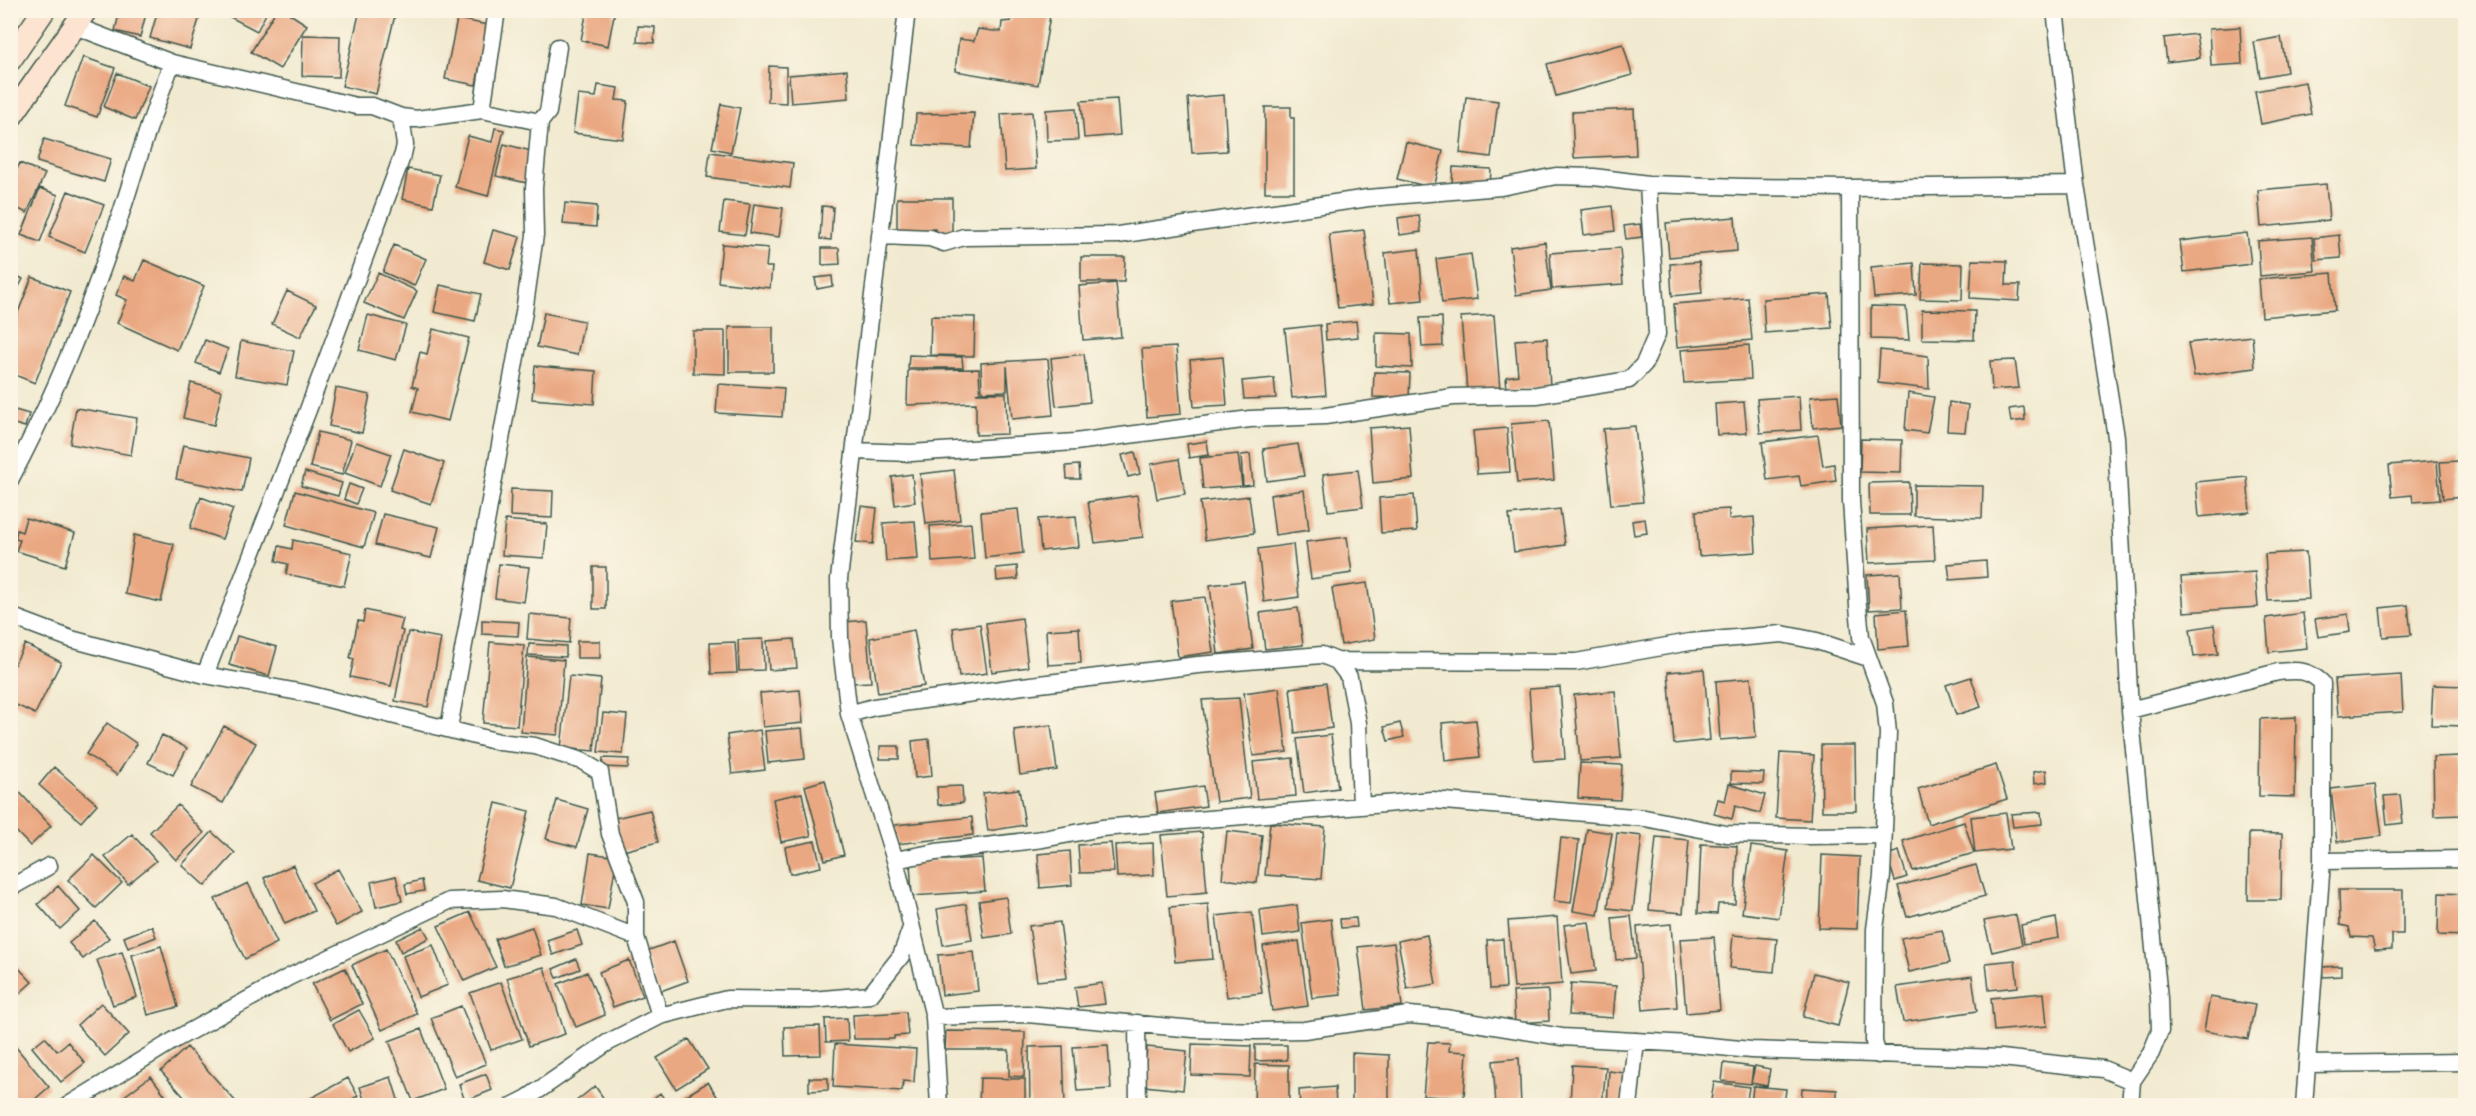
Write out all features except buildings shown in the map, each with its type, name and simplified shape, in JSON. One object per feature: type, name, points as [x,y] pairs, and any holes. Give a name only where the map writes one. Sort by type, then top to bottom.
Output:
[{"type":"main road","points":[[13,53],[44,10]]},
{"type":"main road","points":[[10,118],[80,18]]},
{"type":"street","points":[[482,110],[497,10]]},
{"type":"street","points":[[908,10],[840,579],[840,638],[849,714],[895,860],[934,1017],[939,1106]]},
{"type":"street","points":[[2055,10],[2076,185],[2116,437],[2130,710],[2159,998],[2160,1031],[2151,1053],[2132,1081],[2130,1106]]},
{"type":"street","points":[[80,18],[172,63],[356,106],[372,106],[401,117],[417,119],[482,110],[540,122]]},
{"type":"street","points":[[449,728],[524,312],[535,235],[534,188],[540,122],[549,112],[558,47]]},
{"type":"street","points":[[10,480],[46,408],[101,274],[153,110],[172,63]]},
{"type":"street","points":[[205,675],[308,410],[403,154],[405,145],[401,117]]},
{"type":"street","points":[[880,236],[930,238],[944,243],[964,237],[1118,235],[1368,198],[1501,187],[1556,176],[1594,177],[1647,184],[1850,188],[2076,185]]},
{"type":"street","points":[[855,451],[911,453],[1075,442],[1250,419],[1325,416],[1453,398],[1537,395],[1629,380],[1644,364],[1657,334],[1647,184]]},
{"type":"street","points":[[1850,188],[1851,501],[1860,627],[1868,658],[1885,703],[1888,733],[1882,876],[1875,929],[1872,1051]]},
{"type":"street","points":[[10,616],[71,639],[205,675],[304,693],[499,742],[535,746],[582,761],[600,772],[610,834],[636,902],[636,937],[660,1016]]},
{"type":"street","points":[[849,714],[874,708],[1023,686],[1198,665],[1322,655],[1337,661],[1576,662],[1690,642],[1782,634],[1817,641],[1868,658]]},
{"type":"street","points":[[1337,661],[1349,677],[1358,723],[1361,806]]},
{"type":"street","points":[[2130,710],[2278,672],[2300,670],[2313,674],[2322,684],[2322,861],[2304,1106]]},
{"type":"street","points":[[895,860],[936,852],[1043,839],[1102,828],[1432,800],[1645,818],[1726,834],[1882,835]]},
{"type":"street","points":[[2322,861],[2466,859]]},
{"type":"street","points":[[10,888],[49,866]]},
{"type":"street","points":[[67,1106],[219,1014],[289,977],[449,900],[502,899],[556,906],[636,937]]},
{"type":"street","points":[[512,1106],[526,1099],[608,1043],[660,1016],[727,999],[811,1000],[870,995],[901,956],[911,928]]},
{"type":"street","points":[[934,1017],[1027,1014],[1194,1029],[1292,1030],[1361,1023],[1386,1017],[1409,1015],[1445,1017],[1562,1037],[1751,1050],[1872,1051],[2001,1058],[2103,1069],[2132,1081]]},
{"type":"street","points":[[1137,1023],[1138,1106]]},
{"type":"street","points":[[1629,1106],[1636,1041]]},
{"type":"street","points":[[2307,1064],[2466,1062]]}]
